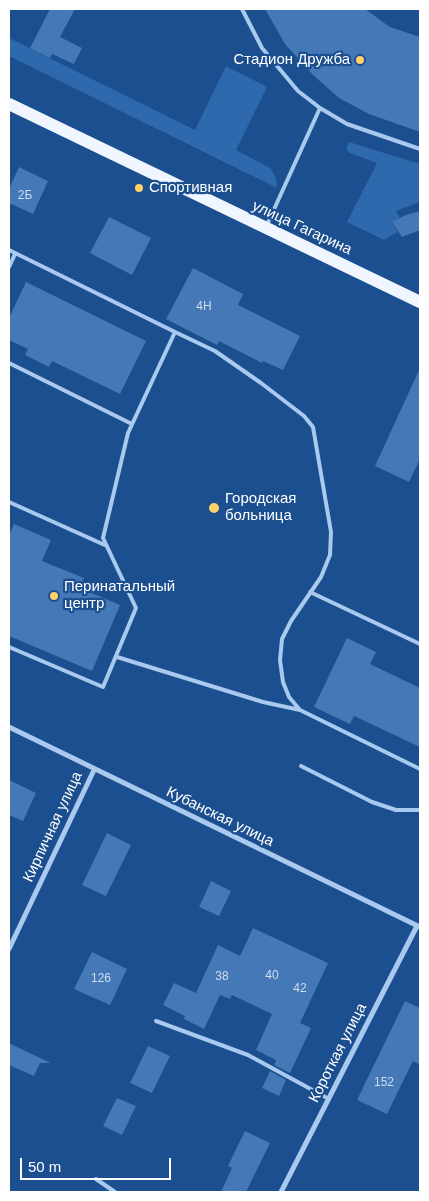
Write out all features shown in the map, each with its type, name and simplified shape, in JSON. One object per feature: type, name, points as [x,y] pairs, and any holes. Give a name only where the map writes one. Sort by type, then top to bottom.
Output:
[{"type":"main road","name":"улица Гагарина","points":[[9,104],[420,302]]},
{"type":"street","name":"Кубанская улица","points":[[9,727],[418,927]]},
{"type":"street","name":"Кирпичная улица","points":[[9,949],[94,770]]},
{"type":"street","name":"Короткая улица","points":[[281,1192],[418,927]]},
{"type":"lane","points":[[242,9],[262,48],[298,91],[320,108],[347,124],[420,149]]},
{"type":"lane","points":[[265,228],[320,108]]},
{"type":"lane","points":[[9,250],[215,351],[304,416],[313,427],[331,532],[330,555],[321,577],[285,633],[280,660],[284,682],[289,697],[300,710]]},
{"type":"lane","points":[[9,267],[15,254]]},
{"type":"lane","points":[[9,647],[104,687],[136,608],[103,538],[132,424],[175,332]]},
{"type":"lane","points":[[9,363],[132,424]]},
{"type":"lane","points":[[9,502],[107,546]]},
{"type":"lane","points":[[310,592],[420,644]]},
{"type":"lane","points":[[116,657],[264,702],[300,710],[420,769]]},
{"type":"lane","points":[[301,766],[372,802],[396,810],[420,810]]},
{"type":"lane","points":[[156,1020],[248,1055],[329,1099]]},
{"type":"lane","points":[[96,1180],[114,1192]]},
{"type":"shaded area","points":[[9,38],[195,130],[226,66],[267,87],[236,150],[270,168],[276,178],[277,188],[9,56]]},
{"type":"shaded area","points":[[349,142],[420,164],[420,202],[396,211],[400,218],[392,223],[398,232],[384,240],[347,222],[377,163],[350,153],[346,149]]},
{"type":"building","points":[[50,9],[75,9],[60,37],[82,48],[74,64],[52,54],[50,58],[30,48]]},
{"type":"building","name":"Стадион Дружба","points":[[265,9],[365,9],[390,27],[420,37],[420,132],[369,114],[339,98],[313,75],[285,44]]},
{"type":"building","points":[[19,167],[48,181],[33,214],[9,203],[9,189]]},
{"type":"building","points":[[420,211],[420,230],[402,237],[392,222]]},
{"type":"building","points":[[109,217],[151,238],[132,275],[90,253]]},
{"type":"building","points":[[193,268],[243,294],[238,305],[300,336],[283,370],[263,361],[262,363],[219,341],[217,345],[166,319]]},
{"type":"building","points":[[26,282],[146,341],[120,394],[52,361],[49,367],[25,355],[28,349],[9,340],[9,318]]},
{"type":"building","points":[[420,368],[420,459],[409,482],[375,466]]},
{"type":"building","name":"Перинатальный центр","points":[[14,524],[51,540],[42,561],[84,578],[80,588],[120,605],[92,671],[9,636],[9,536]]},
{"type":"building","points":[[347,638],[376,652],[370,664],[420,688],[420,747],[354,716],[350,724],[314,707]]},
{"type":"building","points":[[9,780],[36,793],[23,821],[9,815]]},
{"type":"building","points":[[107,833],[131,845],[106,896],[82,885]]},
{"type":"building","points":[[211,881],[231,891],[219,916],[199,907]]},
{"type":"building","points":[[253,928],[328,963],[300,1023],[311,1028],[290,1073],[274,1065],[276,1060],[256,1050],[272,1014],[232,995],[230,999],[220,995],[204,1029],[184,1019],[185,1016],[163,1005],[174,983],[196,993],[218,945],[240,956]]},
{"type":"building","points":[[92,952],[127,969],[110,1005],[74,989]]},
{"type":"building","points":[[405,1001],[420,1008],[420,1065],[413,1061],[387,1114],[357,1100]]},
{"type":"building","points":[[9,1043],[51,1063],[40,1063],[34,1076],[9,1065]]},
{"type":"building","points":[[148,1046],[170,1056],[152,1093],[130,1083]]},
{"type":"building","points":[[270,1071],[286,1080],[279,1096],[262,1088]]},
{"type":"building","points":[[117,1098],[136,1106],[122,1135],[103,1126]]},
{"type":"building","points":[[245,1131],[270,1143],[246,1192],[221,1192],[232,1168],[228,1166]]},
{"type":"place","name":"Стадион Дружба","points":[[360,60]]},
{"type":"place","name":"Спортивная","points":[[139,188]]},
{"type":"place","name":"Городская больница","points":[[214,508]]},
{"type":"place","name":"Перинатальный центр","points":[[54,596]]}]
